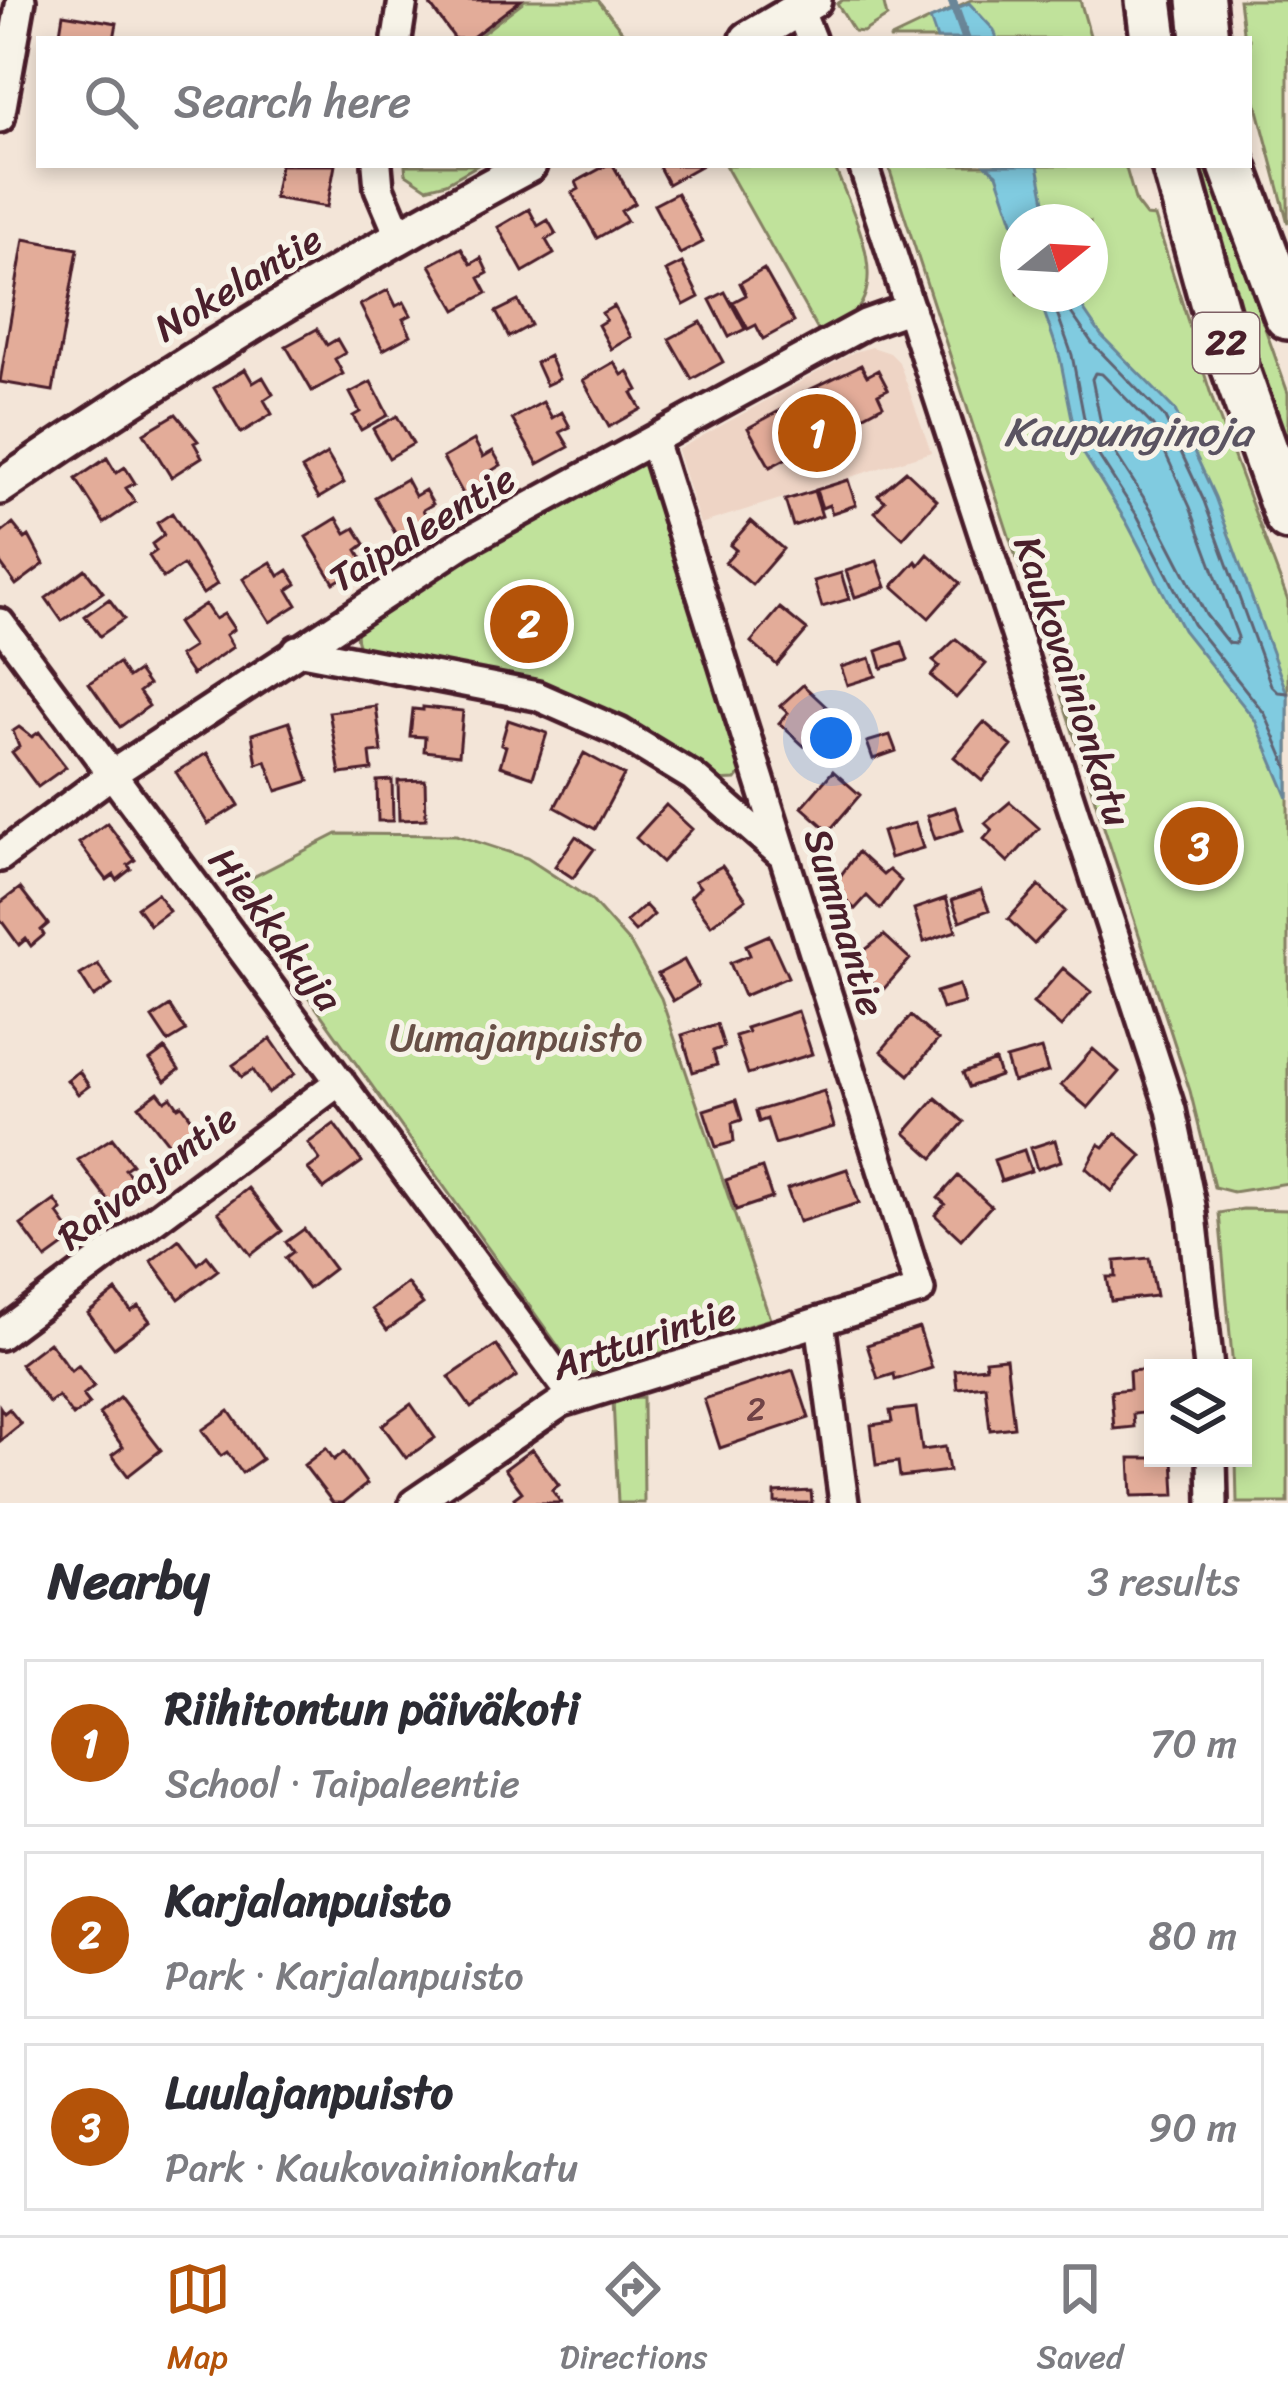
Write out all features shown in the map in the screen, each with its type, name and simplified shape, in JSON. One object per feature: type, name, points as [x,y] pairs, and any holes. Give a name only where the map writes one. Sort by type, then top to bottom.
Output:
[{"type":"highway","points":[[1149,0],[1154,36]]},
{"type":"highway","points":[[1201,0],[1204,36]]},
{"type":"highway","name":"22","points":[[1176,168],[1219,323],[1288,517]]},
{"type":"highway","name":"22","points":[[1233,168],[1288,316]]},
{"type":"street","points":[[0,114],[20,0]]},
{"type":"street","points":[[397,36],[403,0]]},
{"type":"street","points":[[756,36],[808,16]]},
{"type":"street","points":[[377,168],[379,188],[399,235]]},
{"type":"street","name":"Nokelantie","points":[[0,487],[111,410],[399,235],[523,168]]},
{"type":"street","name":"Kaukovainionkatu","points":[[864,168],[1171,1110],[1191,1206],[1208,1359]]},
{"type":"street","name":"Taipaleentie","points":[[0,857],[112,774],[462,544],[865,324],[910,308]]},
{"type":"street","name":"Summantie","points":[[653,440],[920,1290]]},
{"type":"street","name":"Hiekkakuja","points":[[0,623],[574,1398]]},
{"type":"street","points":[[297,650],[537,696],[620,732],[693,777],[784,856]]},
{"type":"street","name":"Raivaajantie","points":[[0,1335],[340,1081]]},
{"type":"street","name":"Artturintie","points":[[414,1503],[562,1402],[920,1290]]},
{"type":"street","points":[[820,1321],[844,1503]]},
{"type":"street","points":[[1212,1467],[1213,1503]]},
{"type":"shaded area","points":[[872,347],[899,362],[931,452],[700,524],[677,450],[854,352]]},
{"type":"green space","points":[[525,0],[598,0],[626,36],[602,34],[479,36]]},
{"type":"green space","points":[[883,0],[887,17],[863,32],[854,31],[837,4]]},
{"type":"green space","points":[[971,0],[1080,0],[1090,36],[895,36]]},
{"type":"green space","points":[[1239,0],[1288,0],[1288,223],[1252,87],[1252,36],[1244,36]]},
{"type":"green space","points":[[405,168],[473,168],[427,188],[406,174]]},
{"type":"green space","points":[[727,168],[835,168],[863,242],[868,283],[852,315],[820,334]]},
{"type":"green space","points":[[889,168],[1126,168],[1136,203],[1146,216],[1155,217],[1213,401],[1288,601],[1288,1183],[1233,1192],[1214,1187],[1190,1091]]},
{"type":"green space","points":[[1193,168],[1208,168],[1288,393],[1288,465],[1253,371]]},
{"type":"green space","points":[[642,458],[648,462],[741,757],[742,772],[736,780],[715,781],[667,748],[363,653],[356,635],[363,617]]},
{"type":"green space","name":"Uumajanpuisto","points":[[337,834],[456,835],[527,858],[591,900],[632,946],[661,998],[770,1319],[600,1372],[583,1373],[571,1364],[259,928],[226,891]]},
{"type":"green space","points":[[1288,1210],[1288,1503],[1237,1503],[1236,1467],[1252,1467],[1252,1359],[1232,1359],[1219,1213]]},
{"type":"green space","points":[[643,1397],[644,1503],[618,1503],[613,1399]]},
{"type":"water","points":[[969,3],[996,36],[936,36],[930,19]]},
{"type":"water","points":[[990,168],[1039,168],[1046,204],[1007,204],[997,174]]},
{"type":"water","name":"Kaupunginoja","points":[[1044,312],[1085,312],[1101,335],[1175,410],[1215,497],[1288,696],[1288,798],[1255,720],[1183,630],[1127,523],[1077,443],[1060,358]]},
{"type":"building","points":[[437,0],[521,0],[474,36],[453,36],[430,5]]},
{"type":"building","points":[[63,14],[117,23],[115,36],[59,36]]},
{"type":"building","points":[[279,168],[334,168],[327,207],[274,198]]},
{"type":"building","points":[[602,168],[615,168],[635,203],[621,211],[627,221],[597,238],[572,193],[579,189],[576,182]]},
{"type":"building","points":[[660,168],[697,168],[668,184]]},
{"type":"building","points":[[677,193],[703,242],[680,254],[654,205]]},
{"type":"building","points":[[529,209],[538,226],[548,220],[556,234],[546,240],[554,254],[523,272],[498,227]]},
{"type":"building","points":[[24,239],[78,249],[53,391],[0,382]]},
{"type":"building","points":[[461,248],[471,264],[481,258],[488,273],[479,278],[487,293],[456,310],[430,265]]},
{"type":"building","points":[[682,263],[699,297],[684,305],[666,271]]},
{"type":"building","points":[[764,269],[794,322],[763,339],[756,325],[748,329],[733,302],[746,295],[740,283]]},
{"type":"building","points":[[388,290],[396,306],[404,302],[411,315],[403,319],[411,335],[383,350],[360,305]]},
{"type":"building","points":[[725,292],[745,329],[729,337],[710,300]]},
{"type":"building","points":[[518,301],[531,325],[509,337],[496,312]]},
{"type":"building","points":[[614,306],[631,337],[611,349],[598,325],[606,320],[602,313]]},
{"type":"building","points":[[701,322],[723,362],[692,379],[669,339]]},
{"type":"building","points":[[317,329],[327,345],[337,339],[345,353],[335,359],[343,374],[312,391],[286,346]]},
{"type":"building","points":[[549,356],[559,379],[546,385],[536,363]]},
{"type":"building","points":[[614,362],[622,375],[628,371],[641,409],[609,427],[583,380]]},
{"type":"building","points":[[861,365],[867,376],[878,370],[888,389],[878,394],[883,405],[835,431],[838,438],[820,448],[817,442],[770,467],[748,428],[801,399],[799,395]]},
{"type":"building","points":[[245,369],[253,383],[263,377],[273,394],[264,400],[272,414],[241,433],[214,388]]},
{"type":"building","points":[[371,382],[388,415],[361,430],[353,416],[360,412],[350,393]]},
{"type":"building","points":[[543,402],[552,418],[562,412],[570,427],[560,432],[569,447],[538,464],[512,419]]},
{"type":"building","points":[[176,414],[198,441],[194,443],[202,457],[171,477],[144,433]]},
{"type":"building","points":[[397,416],[413,444],[389,458],[373,429]]},
{"type":"building","points":[[474,440],[483,457],[493,451],[501,465],[491,471],[499,485],[468,503],[443,458]]},
{"type":"building","points":[[327,454],[344,483],[319,498],[302,469]]},
{"type":"building","points":[[107,458],[116,473],[125,467],[135,483],[126,488],[135,502],[104,523],[76,479]]},
{"type":"building","points":[[906,471],[937,500],[903,538],[875,512],[885,501],[878,495]]},
{"type":"building","points":[[406,479],[415,496],[425,490],[433,504],[423,510],[431,524],[400,542],[375,497]]},
{"type":"building","points":[[848,480],[856,505],[832,513],[829,505],[822,508],[816,490]]},
{"type":"building","points":[[814,491],[822,516],[793,526],[785,500]]},
{"type":"building","points":[[172,513],[217,584],[203,594],[183,565],[163,578],[149,556],[156,551],[152,544],[164,535],[157,523]]},
{"type":"building","points":[[337,518],[346,533],[355,528],[365,544],[357,550],[365,564],[334,583],[306,537]]},
{"type":"building","points":[[751,521],[783,549],[752,585],[725,562],[736,550],[730,545]]},
{"type":"building","points":[[13,524],[25,539],[29,536],[44,564],[16,585],[0,563],[0,534]]},
{"type":"building","points":[[928,554],[960,583],[929,618],[893,586]]},
{"type":"building","points":[[877,561],[886,587],[855,597],[846,571]]},
{"type":"building","points":[[271,562],[279,576],[288,570],[297,584],[288,590],[297,605],[270,622],[243,579]]},
{"type":"building","points":[[85,569],[103,592],[62,621],[46,598]]},
{"type":"building","points":[[841,573],[849,599],[822,607],[814,581]]},
{"type":"building","points":[[109,599],[124,619],[100,636],[85,616]]},
{"type":"building","points":[[205,604],[215,619],[224,614],[234,629],[226,635],[233,647],[192,675],[179,656],[193,647],[177,623]]},
{"type":"building","points":[[780,608],[807,630],[777,665],[751,642]]},
{"type":"building","points":[[956,639],[986,664],[956,698],[931,676],[939,666],[933,661]]},
{"type":"building","points":[[902,642],[908,660],[882,668],[877,651]]},
{"type":"building","points":[[870,658],[876,676],[847,685],[841,667]]},
{"type":"building","points":[[118,663],[128,678],[138,671],[148,685],[139,692],[149,706],[120,727],[89,683]]},
{"type":"building","points":[[803,685],[833,713],[804,746],[779,723],[788,713],[780,706]]},
{"type":"building","points":[[376,706],[382,752],[370,753],[372,770],[340,774],[329,712]]},
{"type":"building","points":[[413,709],[463,711],[459,755],[424,751],[425,737],[410,736]]},
{"type":"building","points":[[508,720],[547,733],[533,777],[500,766]]},
{"type":"building","points":[[289,722],[309,781],[277,791],[266,761],[257,764],[252,734]]},
{"type":"building","points":[[984,722],[1012,746],[982,781],[954,757]]},
{"type":"building","points":[[19,727],[32,737],[39,732],[66,767],[38,787],[12,752],[19,747],[13,731]]},
{"type":"building","points":[[890,735],[896,751],[873,759],[867,742]]},
{"type":"building","points":[[207,753],[239,805],[208,824],[176,772]]},
{"type":"building","points":[[584,753],[624,775],[595,829],[555,807]]},
{"type":"building","points":[[833,771],[860,795],[829,831],[802,807]]},
{"type":"building","points":[[392,780],[393,821],[378,821],[377,781]]},
{"type":"building","points":[[425,780],[426,819],[399,820],[398,781]]},
{"type":"building","points":[[1010,802],[1039,828],[1008,862],[984,839],[992,830],[985,823]]},
{"type":"building","points":[[666,805],[692,829],[662,862],[636,838]]},
{"type":"building","points":[[955,807],[963,830],[935,839],[927,816]]},
{"type":"building","points":[[107,823],[135,860],[117,880],[114,875],[107,880],[79,843]]},
{"type":"building","points":[[915,823],[923,848],[890,858],[882,832]]},
{"type":"building","points":[[576,836],[594,849],[573,878],[555,866]]},
{"type":"building","points":[[858,852],[883,875],[889,870],[901,881],[880,909],[867,896],[855,909],[832,887]]},
{"type":"building","points":[[722,866],[746,899],[711,925],[690,897],[700,887],[695,881]]},
{"type":"building","points":[[1039,886],[1065,911],[1034,944],[1008,919]]},
{"type":"building","points":[[20,888],[48,924],[31,946],[26,939],[19,945],[0,919],[0,903]]},
{"type":"building","points":[[981,890],[989,910],[960,921],[952,900]]},
{"type":"building","points":[[157,893],[169,911],[150,925],[137,907]]},
{"type":"building","points":[[946,898],[956,931],[924,942],[914,909]]},
{"type":"building","points":[[645,905],[654,915],[635,932],[626,922]]},
{"type":"building","points":[[769,935],[788,977],[744,996],[730,963],[750,955],[746,945]]},
{"type":"building","points":[[884,935],[910,959],[882,991],[857,969],[866,959],[860,954]]},
{"type":"building","points":[[684,960],[698,986],[673,1001],[658,974]]},
{"type":"building","points":[[98,964],[112,985],[94,997],[80,975]]},
{"type":"building","points":[[1063,968],[1091,992],[1061,1027],[1033,1003]]},
{"type":"building","points":[[959,985],[964,1003],[942,1009],[936,992]]},
{"type":"building","points":[[170,1006],[186,1031],[168,1042],[152,1018]]},
{"type":"building","points":[[798,1011],[812,1054],[748,1074],[735,1036]]},
{"type":"building","points":[[911,1016],[938,1040],[909,1075],[881,1051]]},
{"type":"building","points":[[717,1024],[724,1047],[713,1051],[717,1065],[693,1072],[682,1035]]},
{"type":"building","points":[[271,1039],[295,1074],[268,1093],[253,1070],[242,1077],[233,1065]]},
{"type":"building","points":[[165,1049],[179,1070],[165,1081],[150,1060]]},
{"type":"building","points":[[1041,1049],[1048,1072],[1013,1082],[1006,1059]]},
{"type":"building","points":[[1093,1049],[1119,1072],[1088,1108],[1061,1085]]},
{"type":"building","points":[[995,1061],[1000,1076],[969,1087],[963,1073]]},
{"type":"building","points":[[79,1071],[89,1086],[78,1094],[67,1080]]},
{"type":"building","points":[[824,1091],[834,1127],[775,1144],[767,1119],[759,1122],[756,1111]]},
{"type":"building","points":[[158,1092],[165,1101],[171,1097],[178,1107],[182,1105],[207,1139],[180,1158],[139,1106]]},
{"type":"building","points":[[936,1098],[964,1122],[933,1158],[905,1133]]},
{"type":"building","points":[[736,1100],[742,1120],[732,1123],[734,1142],[716,1147],[704,1110]]},
{"type":"building","points":[[334,1124],[362,1162],[324,1189],[308,1169],[320,1160],[308,1143]]},
{"type":"building","points":[[1116,1133],[1142,1156],[1112,1191],[1086,1168],[1099,1144],[1104,1147]]},
{"type":"building","points":[[112,1138],[132,1164],[125,1169],[140,1188],[114,1208],[78,1160]]},
{"type":"building","points":[[1055,1140],[1061,1161],[1037,1169],[1030,1148]]},
{"type":"building","points":[[1024,1150],[1031,1171],[1001,1181],[994,1160]]},
{"type":"building","points":[[762,1168],[772,1198],[736,1210],[726,1180]]},
{"type":"building","points":[[847,1169],[859,1203],[799,1222],[787,1189]]},
{"type":"building","points":[[958,1176],[991,1206],[961,1239],[935,1215],[945,1204],[938,1198]]},
{"type":"building","points":[[248,1188],[282,1231],[251,1255],[218,1212]]},
{"type":"building","points":[[55,1200],[62,1210],[58,1214],[75,1238],[46,1259],[21,1225]]},
{"type":"building","points":[[304,1229],[334,1269],[308,1289],[285,1258],[293,1252],[286,1242]]},
{"type":"building","points":[[179,1239],[198,1264],[207,1256],[218,1270],[179,1299],[151,1261]]},
{"type":"building","points":[[1149,1258],[1156,1296],[1111,1301],[1107,1277],[1116,1277],[1115,1261]]},
{"type":"building","points":[[407,1283],[423,1304],[387,1330],[372,1309]]},
{"type":"building","points":[[116,1291],[131,1311],[139,1306],[150,1321],[114,1348],[88,1313]]},
{"type":"building","points":[[919,1328],[932,1368],[895,1380],[894,1374],[878,1379],[867,1345]]},
{"type":"building","points":[[49,1342],[71,1371],[78,1365],[94,1386],[83,1395],[90,1404],[73,1416],[58,1396],[49,1403],[20,1364]]},
{"type":"building","points":[[496,1345],[517,1376],[471,1408],[449,1377]]},
{"type":"building","points":[[1006,1358],[1014,1427],[990,1430],[985,1385],[957,1388],[955,1370],[986,1367],[985,1360]]},
{"type":"building","points":[[793,1370],[809,1418],[720,1448],[704,1399]]},
{"type":"building","points":[[1144,1370],[1144,1413],[1133,1414],[1134,1427],[1114,1429],[1111,1391],[1130,1389],[1129,1371]]},
{"type":"building","points":[[120,1397],[161,1450],[128,1476],[112,1455],[123,1447],[99,1414]]},
{"type":"building","points":[[411,1404],[435,1438],[406,1458],[382,1425]]},
{"type":"building","points":[[0,1407],[4,1413],[9,1409],[21,1424],[0,1441]]},
{"type":"building","points":[[916,1408],[922,1450],[945,1447],[949,1471],[900,1477],[898,1462],[876,1465],[871,1425],[892,1422],[890,1411]]},
{"type":"building","points":[[229,1411],[262,1459],[242,1473],[227,1452],[221,1456],[202,1430]]},
{"type":"building","points":[[326,1448],[334,1460],[344,1452],[367,1484],[343,1503],[333,1503],[304,1465]]},
{"type":"building","points":[[532,1449],[559,1485],[552,1490],[561,1503],[517,1503],[514,1498],[522,1492],[505,1469]]},
{"type":"building","points":[[1130,1458],[1144,1458],[1144,1467],[1173,1467],[1175,1495],[1132,1496]]},
{"type":"building","points":[[811,1491],[812,1503],[775,1503],[775,1493]]},
{"type":"waterway","name":"Kaupunginoja","points":[[952,0],[965,36]]},
{"type":"place","name":"Riihitontun päiväkoti","points":[[817,433]]},
{"type":"place","name":"Karjalanpuisto","points":[[529,624]]},
{"type":"place","name":"Luulajanpuisto","points":[[1199,846]]}]
